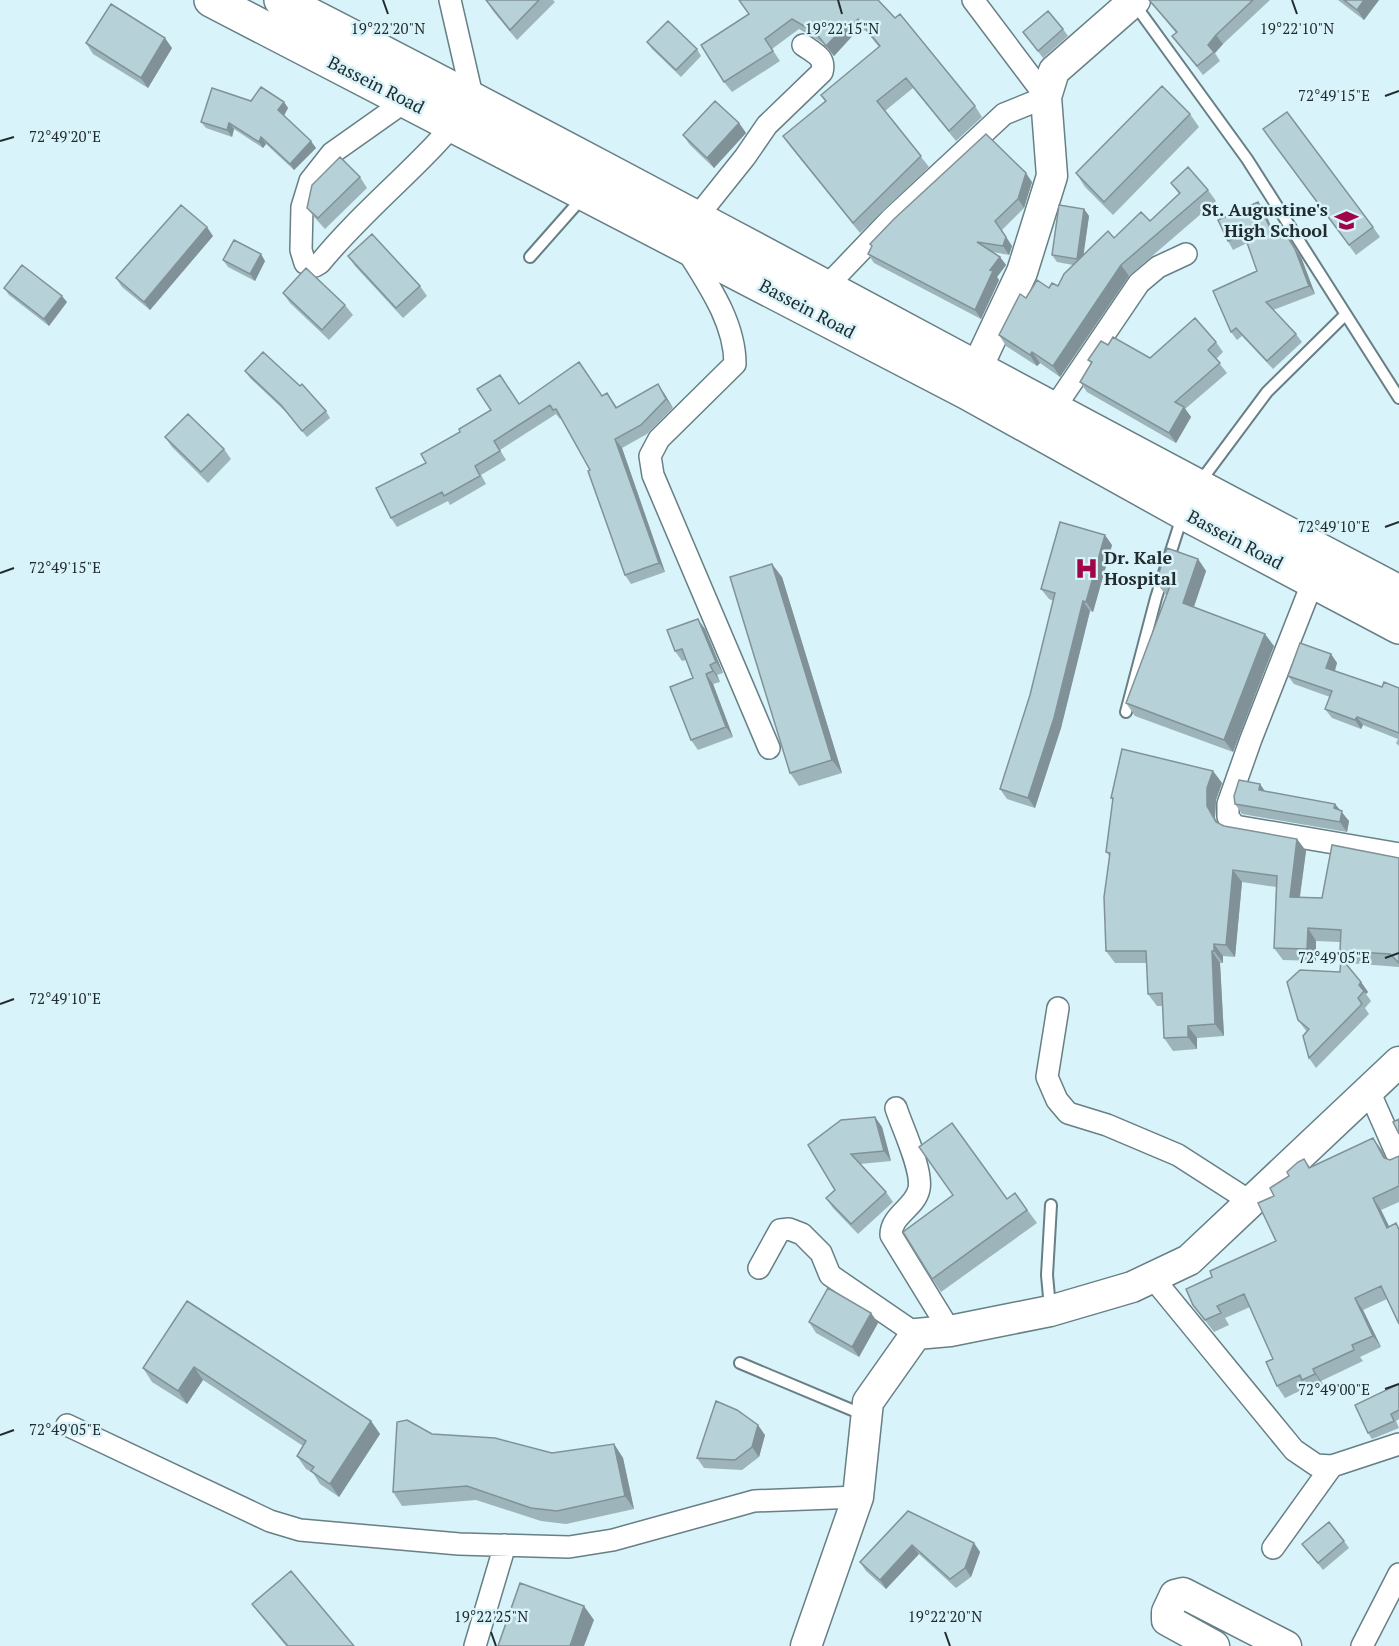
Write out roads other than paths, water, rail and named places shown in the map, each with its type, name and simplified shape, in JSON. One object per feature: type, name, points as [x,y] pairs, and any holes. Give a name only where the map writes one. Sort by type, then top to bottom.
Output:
[{"type":"main road","name":"Bassein Road","points":[[211,0],[407,100],[464,112],[690,231],[1319,567],[1399,627]]},
{"type":"main road","name":"Bassein Road","points":[[281,0],[464,112],[586,193],[690,231],[826,287],[971,380],[1053,410],[1190,500]]},
{"type":"main road","name":"Bassein Road","points":[[1319,567],[1399,592]]},
{"type":"street","points":[[407,100],[332,153],[310,181],[302,207],[301,249],[305,263],[315,266],[320,263],[345,232],[464,112],[450,0]]},
{"type":"street","points":[[973,0],[1046,97]]},
{"type":"street","points":[[971,380],[1022,272],[1052,176],[1046,97],[1054,71],[1133,1]]},
{"type":"street","points":[[769,748],[653,475],[650,456],[659,439],[735,364],[735,345],[690,231],[767,125],[822,72],[824,65],[821,58],[803,45]]},
{"type":"street","points":[[826,287],[891,219],[1004,114],[1046,97]]},
{"type":"street","points":[[1053,410],[1139,283],[1158,267],[1186,254]]},
{"type":"street","points":[[1319,567],[1251,740],[1228,804],[1228,817],[1235,826],[1399,854]]},
{"type":"street","points":[[1058,1008],[1047,1077],[1057,1100],[1068,1113],[1107,1125],[1178,1155],[1251,1202]]},
{"type":"street","points":[[759,1268],[780,1230],[789,1229],[802,1234],[821,1253],[830,1275],[916,1334],[950,1331],[1050,1311],[1132,1287],[1189,1260],[1399,1062]]},
{"type":"street","points":[[1369,1091],[1399,1159]]},
{"type":"street","points":[[896,1108],[916,1166],[919,1188],[912,1202],[895,1221],[891,1235],[950,1331]]},
{"type":"street","points":[[1152,1277],[1294,1450],[1316,1466],[1332,1466],[1399,1444]]},
{"type":"street","points":[[806,1646],[858,1497],[868,1402],[916,1334]]},
{"type":"street","points":[[67,1425],[270,1521],[300,1530],[505,1545],[569,1547],[613,1540],[754,1501],[858,1497]]},
{"type":"street","points":[[1273,1548],[1332,1466]]},
{"type":"street","points":[[475,1646],[505,1545]]},
{"type":"street","points":[[1362,1646],[1399,1574]]},
{"type":"street","points":[[1214,1646],[1167,1620],[1167,1612],[1175,1595],[1183,1593],[1286,1646]]},
{"type":"street","points":[[1220,1646],[1235,1620]]},
{"type":"lane","points":[[1133,1],[1247,159],[1399,398]]},
{"type":"lane","points":[[530,257],[586,193]]},
{"type":"lane","points":[[1126,712],[1156,598],[1190,500],[1268,392],[1346,315]]},
{"type":"lane","points":[[1050,1311],[1047,1275],[1051,1204]]},
{"type":"lane","points":[[740,1363],[867,1416]]},
{"type":"place","name":"St. Augustine's High School","points":[[1346,220]]},
{"type":"place","name":"Dr. Kale Hospital","points":[[1086,568]]}]
